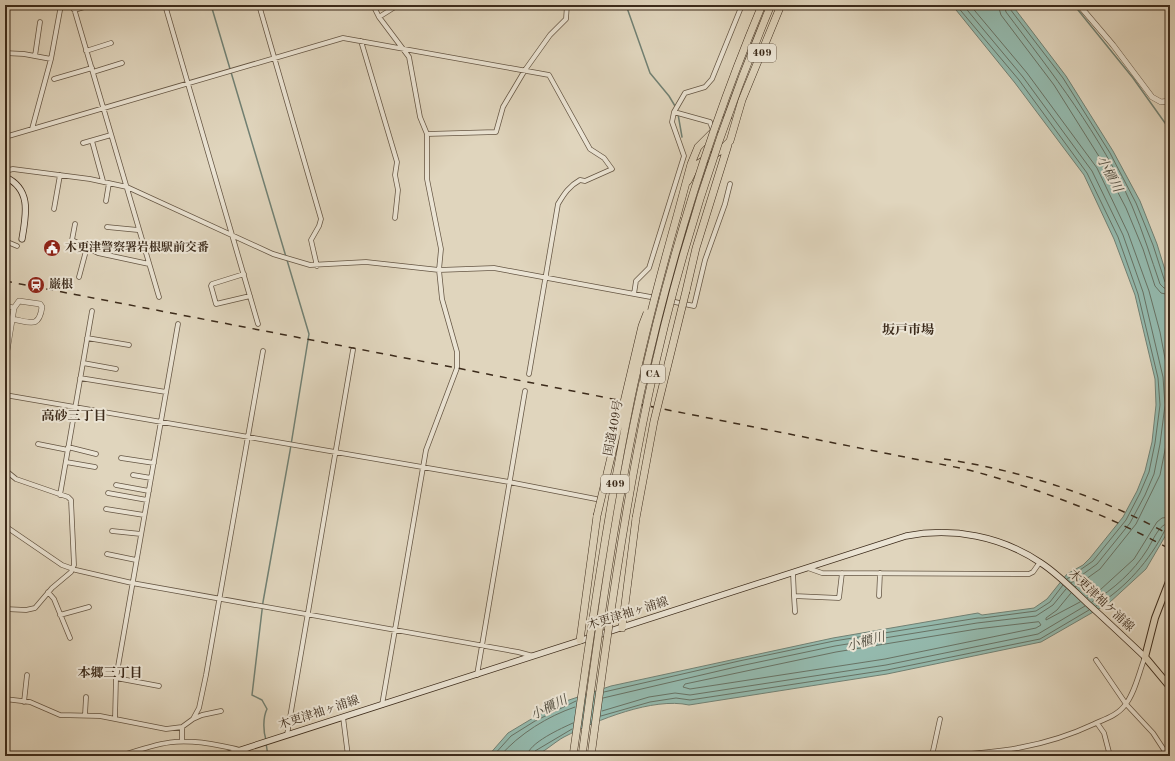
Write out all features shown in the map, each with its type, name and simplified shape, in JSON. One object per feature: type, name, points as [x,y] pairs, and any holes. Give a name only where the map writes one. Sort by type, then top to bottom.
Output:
[{"type":"highway","name":"CA","points":[[582,756],[611,550],[637,411],[650,351],[700,170],[737,66],[762,5]]},
{"type":"highway","name":"CA","points":[[591,756],[620,551],[638,448],[658,353],[675,287],[709,173],[743,76],[771,5]]},
{"type":"highway","name":"国道409号","points":[[688,181],[696,165],[720,151],[730,141],[742,100],[781,5]]},
{"type":"highway","name":"国道409号","points":[[573,756],[601,566],[618,464],[634,382],[658,283],[688,181],[691,164],[698,147],[735,111],[742,100]]},
{"type":"highway","points":[[622,628],[636,518],[654,421],[696,248],[730,141]]},
{"type":"highway","points":[[580,640],[597,516],[642,326],[658,283]]},
{"type":"main road","points":[[1170,43],[1170,73]]},
{"type":"main road","points":[[5,177],[18,186],[26,201],[27,208],[22,239]]},
{"type":"main road","name":"木更津袖ヶ浦線","points":[[225,756],[580,640],[920,534],[963,534],[982,536],[999,542],[1040,562]]},
{"type":"main road","name":"木更津袖ケ浦線","points":[[1040,562],[1064,582],[1145,658]]},
{"type":"main road","points":[[1170,579],[1155,618],[1145,658],[1170,687]]},
{"type":"street","points":[[32,129],[51,60],[60,5]]},
{"type":"street","points":[[73,5],[127,187],[138,230],[159,297]]},
{"type":"street","points":[[74,10],[91,5]]},
{"type":"street","points":[[165,5],[258,324]]},
{"type":"street","points":[[259,5],[321,219],[319,226],[311,240],[317,266]]},
{"type":"street","points":[[373,5],[379,17],[405,49],[409,57],[420,116],[427,134],[427,179],[441,249],[440,270],[442,299],[452,330],[458,362],[426,450],[382,705]]},
{"type":"street","points":[[379,17],[398,5]]},
{"type":"street","points":[[427,134],[496,132],[503,107],[525,70],[550,35],[566,19],[567,5]]},
{"type":"street","points":[[634,294],[636,281],[649,268],[684,156],[672,122],[674,112],[685,93],[705,87],[712,79],[742,5]]},
{"type":"street","points":[[1079,5],[1113,45],[1152,97],[1161,102],[1170,101]]},
{"type":"street","points":[[35,56],[40,22]]},
{"type":"street","points":[[5,137],[343,38],[545,74],[553,80],[590,149],[604,158],[612,169],[585,181],[580,180],[575,183],[567,189],[558,204],[529,374]]},
{"type":"street","points":[[361,41],[398,167],[395,175],[398,190],[395,218]]},
{"type":"street","points":[[86,51],[112,43]]},
{"type":"street","points":[[5,52],[51,60]]},
{"type":"street","points":[[54,79],[122,63]]},
{"type":"street","points":[[674,112],[710,122],[714,131]]},
{"type":"street","points":[[83,144],[111,135]]},
{"type":"street","points":[[92,141],[103,181]]},
{"type":"street","points":[[5,171],[13,169],[60,175],[103,181],[127,187],[274,254],[310,265],[317,266],[366,262],[440,270],[494,268],[694,306],[705,260],[725,204],[730,184]]},
{"type":"street","points":[[54,209],[60,175]]},
{"type":"street","points":[[106,201],[109,183]]},
{"type":"street","points":[[75,224],[72,240],[109,256],[149,264]]},
{"type":"street","points":[[107,227],[138,230]]},
{"type":"street","points":[[5,241],[17,246]]},
{"type":"street","points":[[79,277],[86,247]]},
{"type":"street","points":[[244,274],[212,284],[211,286],[216,304],[250,296]]},
{"type":"street","points":[[5,363],[12,319],[14,308],[19,301],[40,304],[42,307],[41,318],[38,321],[31,322],[12,319]]},
{"type":"street","points":[[5,305],[14,308]]},
{"type":"street","points":[[60,495],[92,310]]},
{"type":"street","points":[[115,719],[116,678],[178,324]]},
{"type":"street","points":[[88,338],[129,345]]},
{"type":"street","points":[[286,735],[353,350]]},
{"type":"street","points":[[193,719],[202,695],[263,351]]},
{"type":"street","points":[[83,363],[116,369]]},
{"type":"street","points":[[80,378],[166,392]]},
{"type":"street","points":[[476,675],[483,646],[525,391]]},
{"type":"street","points":[[5,395],[509,482],[596,499]]},
{"type":"street","points":[[38,444],[96,454]]},
{"type":"street","points":[[121,458],[154,463]]},
{"type":"street","points":[[66,462],[95,467]]},
{"type":"street","points":[[5,470],[16,479],[71,500],[73,569],[48,592],[35,608],[26,610],[5,609]]},
{"type":"street","points":[[133,475],[151,478]]},
{"type":"street","points":[[116,485],[149,491]]},
{"type":"street","points":[[108,493],[147,500]]},
{"type":"street","points":[[106,509],[144,516]]},
{"type":"street","points":[[5,526],[62,565],[73,569],[132,583],[395,629],[533,656]]},
{"type":"street","points":[[112,531],[141,534]]},
{"type":"street","points":[[107,554],[136,560]]},
{"type":"street","points":[[808,568],[822,573],[1028,574],[1033,572],[1040,562]]},
{"type":"street","points":[[792,573],[795,612]]},
{"type":"street","points":[[794,596],[839,598],[842,573]]},
{"type":"street","points":[[879,596],[880,573]]},
{"type":"street","points":[[48,592],[54,599],[70,638]]},
{"type":"street","points":[[60,615],[89,607]]},
{"type":"street","points":[[944,756],[1003,752],[1046,743],[1070,735],[1097,723],[1120,711],[1126,704],[1145,658]]},
{"type":"street","points":[[1096,660],[1126,704],[1153,733],[1168,756]]},
{"type":"street","points":[[24,702],[26,675]]},
{"type":"street","points":[[116,678],[159,686]]},
{"type":"street","points":[[85,715],[86,697]]},
{"type":"street","points":[[5,699],[24,702],[60,716],[100,716],[166,729],[182,727],[193,719],[202,715],[221,712]]},
{"type":"street","points":[[343,717],[348,756]]},
{"type":"street","points":[[933,756],[940,719]]},
{"type":"street","points":[[1097,723],[1104,734],[1110,756]]},
{"type":"street","points":[[182,727],[182,741]]},
{"type":"street","points":[[120,756],[147,746],[182,741],[203,742],[240,750],[255,756]]},
{"type":"water","name":"小櫃川","points":[[952,5],[1012,5],[1066,76],[1113,151],[1140,201],[1157,244],[1170,286],[1170,528],[1146,569],[1109,603],[1041,642],[887,674],[689,705],[675,703],[642,707],[609,717],[577,730],[534,756],[488,756],[508,733],[533,718],[566,701],[611,686],[833,638],[978,613],[982,615],[1034,608],[1047,599],[1067,574],[1083,565],[1090,558],[1123,517],[1137,491],[1145,471],[1152,442],[1156,405],[1155,379],[1135,295],[1114,239],[1084,175],[1015,83]]},
{"type":"waterway","points":[[211,5],[309,334],[263,602],[252,695],[262,700],[267,709],[264,724],[266,740]]},
{"type":"waterway","points":[[626,5],[650,73],[669,96],[675,106]]},
{"type":"waterway","points":[[1074,5],[1133,78],[1170,130]]},
{"type":"waterway","points":[[678,114],[682,137]]},
{"type":"waterway","points":[[266,743],[268,756]]},
{"type":"railway","points":[[5,281],[457,368],[965,469],[1018,484],[1070,503],[1120,524],[1170,549]]},
{"type":"railway","points":[[944,459],[1003,470],[1060,487],[1116,508],[1170,535]]},
{"type":"place","name":"木更津警察署岩根駅前交番","points":[[52,248]]},
{"type":"place","name":"巌根","points":[[36,285]]},
{"type":"district","name":"坂戸市場","points":[[908,330]]},
{"type":"district","name":"高砂三丁目","points":[[74,416]]},
{"type":"district","name":"本郷三丁目","points":[[110,673]]}]
